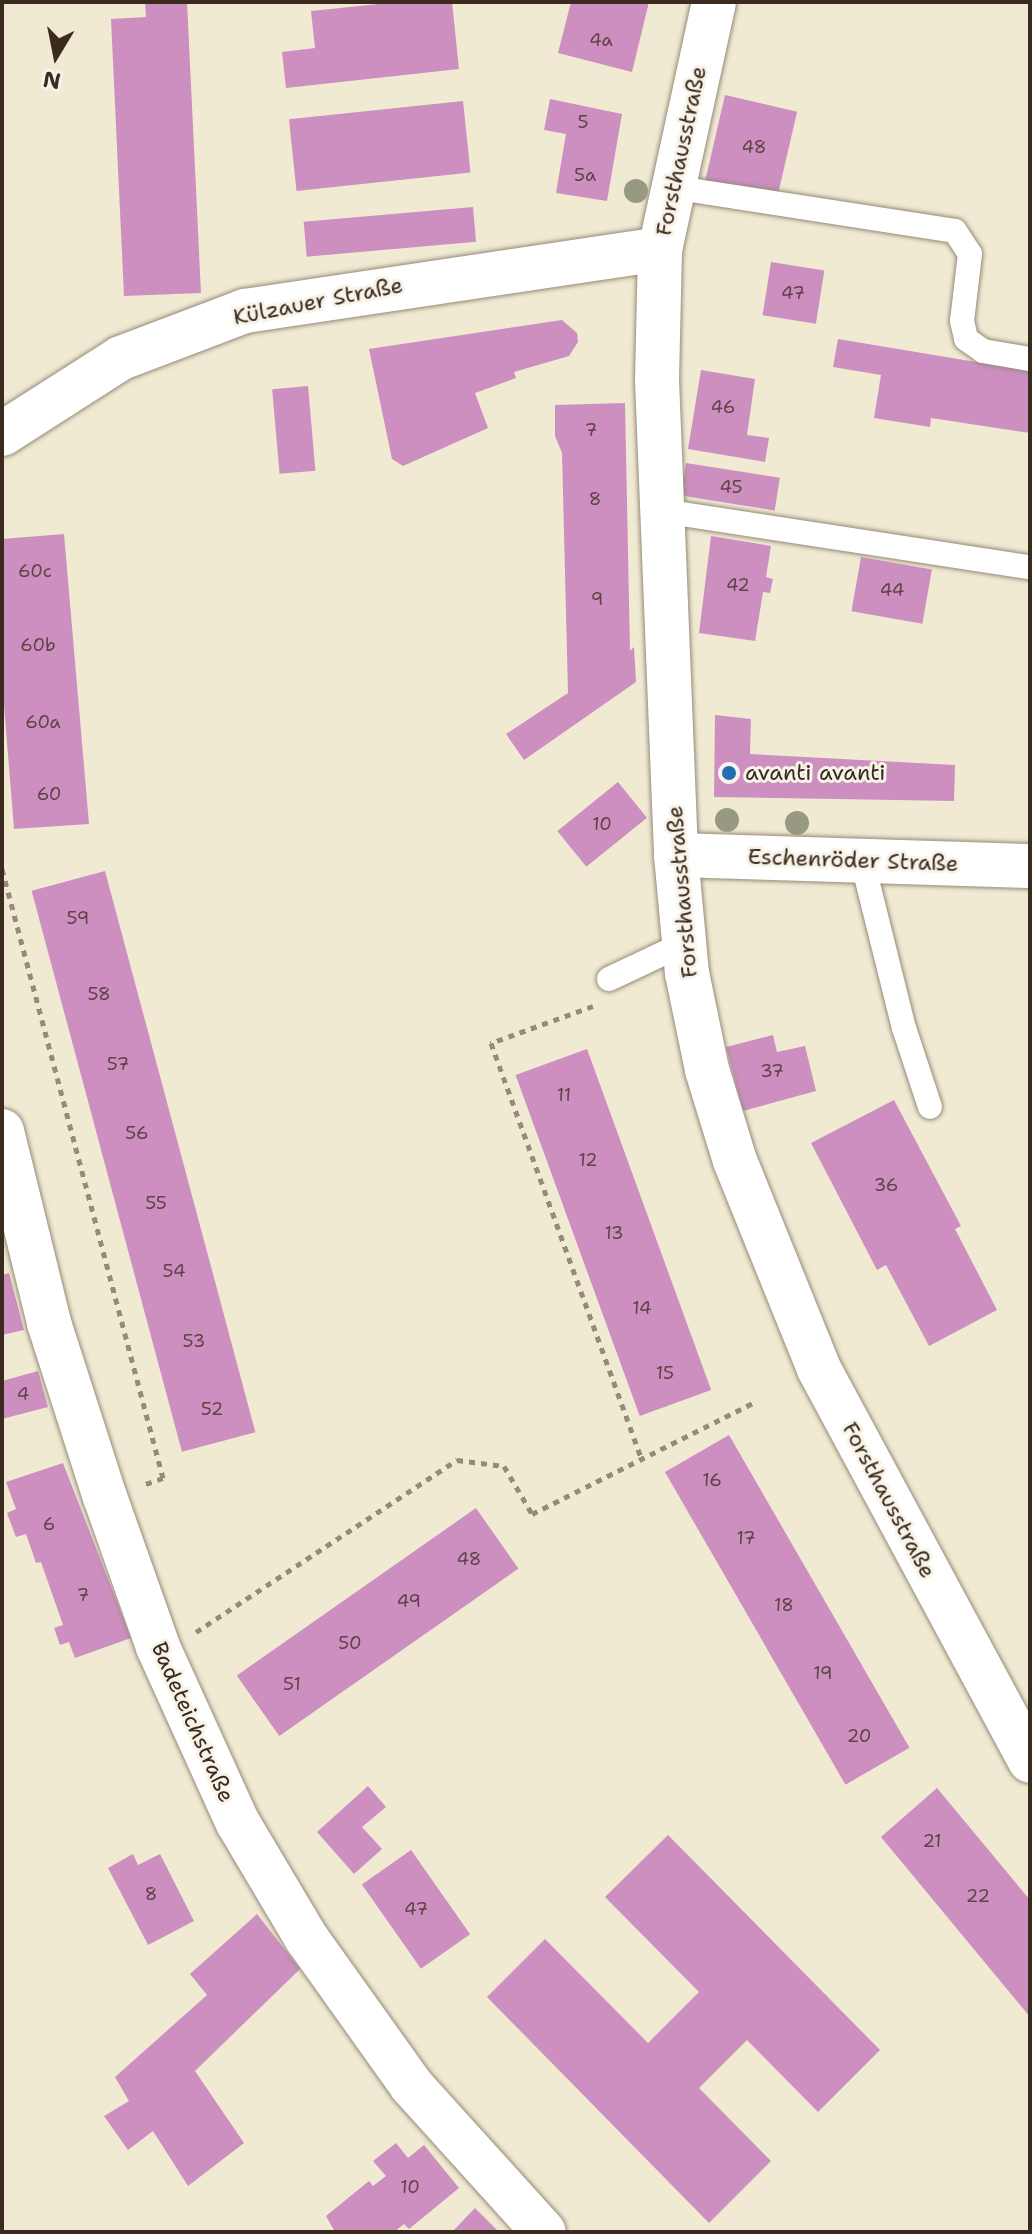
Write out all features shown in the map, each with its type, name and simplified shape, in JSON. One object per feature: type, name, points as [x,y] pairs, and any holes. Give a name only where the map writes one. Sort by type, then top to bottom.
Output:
[{"type":"street","name":"Forsthausstraße","points":[[714,2],[671,187],[660,249],[657,380],[676,855],[683,944],[721,1118],[819,1369],[1030,1761]]},
{"type":"street","name":"Külzauer Straße","points":[[2,434],[121,358],[245,311],[660,249]]},
{"type":"street","name":"Eschenröder Straße","points":[[676,855],[1030,866]]},
{"type":"street","name":"Badeteichstraße","points":[[2,1131],[49,1323],[105,1497],[158,1647],[238,1823],[307,1939],[411,2085],[544,2232]]},
{"type":"lane","points":[[671,187],[955,231],[970,254],[962,321],[966,339],[983,351],[1030,359]]},
{"type":"lane","points":[[662,511],[1030,567]]},
{"type":"lane","points":[[862,860],[896,1000],[930,1107]]},
{"type":"lane","points":[[609,979],[683,944]]},
{"type":"path","points":[[2,869],[163,1478],[105,1497]]},
{"type":"path","points":[[609,979],[616,998],[491,1043],[642,1459]]},
{"type":"path","points":[[158,1647],[191,1636],[457,1460],[504,1466],[532,1514],[755,1402]]},
{"type":"building","points":[[145,2],[187,2],[201,293],[124,296],[111,19],[146,17]]},
{"type":"building","points":[[398,2],[452,2],[459,69],[286,88],[282,52],[315,48],[311,11]]},
{"type":"building","points":[[571,2],[649,2],[632,72],[558,53]]},
{"type":"building","points":[[725,95],[797,112],[777,198],[705,182]]},
{"type":"building","points":[[550,99],[622,114],[607,201],[556,193],[566,134],[544,130]]},
{"type":"building","points":[[463,101],[471,173],[296,191],[289,119]]},
{"type":"building","points":[[473,207],[476,242],[307,257],[304,222]]},
{"type":"building","points":[[771,262],[824,270],[816,324],[763,315]]},
{"type":"building","points":[[562,320],[577,333],[578,342],[569,356],[514,372],[516,378],[475,393],[488,428],[403,466],[392,459],[369,349]]},
{"type":"building","points":[[838,339],[1030,371],[1030,433],[931,418],[930,427],[874,418],[881,375],[833,367]]},
{"type":"building","points":[[701,370],[755,379],[747,435],[769,438],[765,462],[688,449]]},
{"type":"building","points":[[308,386],[315,471],[280,474],[272,389]]},
{"type":"building","points":[[625,403],[630,651],[634,647],[636,682],[524,760],[506,734],[568,693],[562,453],[555,436],[555,405]]},
{"type":"building","points":[[686,463],[780,478],[775,510],[681,496]]},
{"type":"building","points":[[64,534],[89,824],[14,829],[2,681],[2,539]]},
{"type":"building","points":[[711,536],[771,546],[766,577],[773,579],[770,593],[763,592],[755,641],[699,633]]},
{"type":"building","points":[[861,557],[932,570],[922,624],[851,611]]},
{"type":"building","points":[[715,715],[751,719],[750,754],[955,765],[954,801],[714,797]]},
{"type":"building","points":[[618,782],[647,818],[586,867],[557,831]]},
{"type":"building","points":[[105,871],[255,1432],[182,1452],[32,891]]},
{"type":"building","points":[[773,1035],[777,1052],[805,1046],[816,1091],[743,1111],[726,1047]]},
{"type":"building","points":[[587,1049],[711,1390],[640,1416],[516,1075]]},
{"type":"building","points":[[894,1100],[961,1226],[955,1229],[997,1310],[929,1346],[886,1265],[877,1270],[811,1143]]},
{"type":"building","points":[[9,1273],[24,1330],[2,1335],[2,1275]]},
{"type":"building","points":[[38,1371],[48,1407],[2,1419],[2,1381]]},
{"type":"building","points":[[729,1435],[910,1748],[845,1785],[665,1472]]},
{"type":"building","points":[[63,1463],[131,1638],[75,1658],[69,1642],[60,1645],[54,1628],[63,1625],[41,1562],[36,1563],[26,1534],[16,1537],[7,1513],[16,1509],[6,1482]]},
{"type":"building","points":[[476,1508],[518,1569],[279,1736],[237,1675]]},
{"type":"building","points":[[368,1786],[386,1807],[362,1827],[382,1849],[354,1874],[317,1832]]},
{"type":"building","points":[[937,1788],[1030,1900],[1030,2017],[881,1837]]},
{"type":"building","points":[[668,1835],[880,2050],[818,2112],[747,2040],[699,2088],[771,2161],[709,2223],[487,1997],[545,1939],[648,2043],[699,1992],[605,1897]]},
{"type":"building","points":[[411,1850],[470,1934],[421,1969],[362,1884]]},
{"type":"building","points":[[133,1854],[138,1865],[160,1854],[194,1921],[148,1945],[108,1868]]},
{"type":"building","points":[[257,1914],[300,1969],[195,2071],[244,2143],[188,2186],[153,2131],[128,2150],[104,2116],[129,2101],[115,2077],[207,1995],[190,1974]]},
{"type":"building","points":[[396,2143],[408,2158],[424,2145],[459,2188],[409,2229],[404,2224],[394,2232],[335,2232],[326,2216],[369,2181],[373,2186],[386,2176],[373,2161]]},
{"type":"building","points":[[475,2208],[499,2232],[452,2232]]},
{"type":"place","name":"avanti avanti","points":[[729,773]]}]
